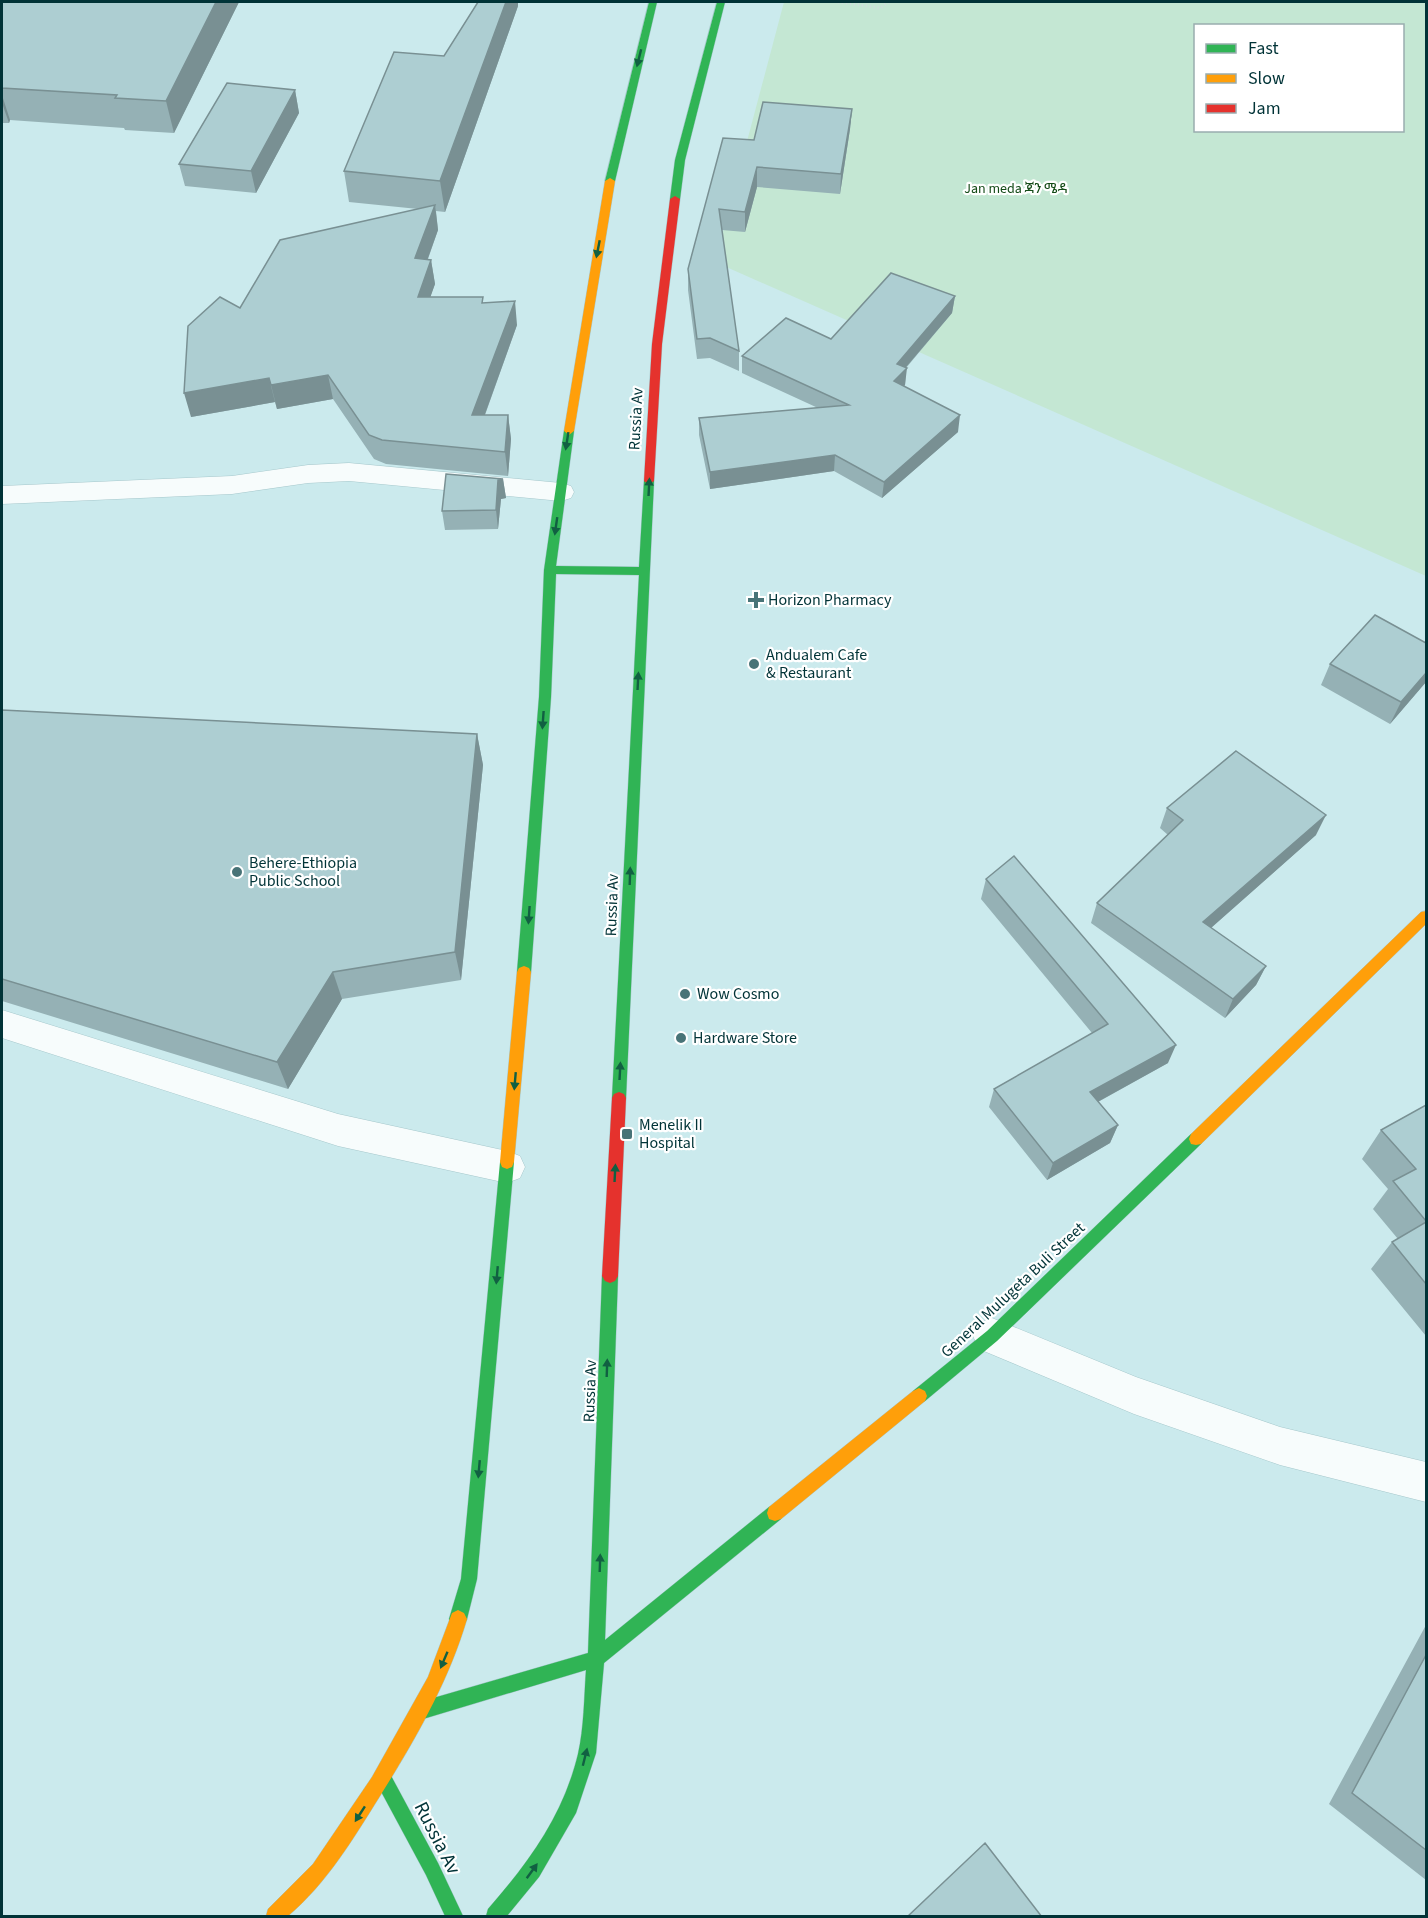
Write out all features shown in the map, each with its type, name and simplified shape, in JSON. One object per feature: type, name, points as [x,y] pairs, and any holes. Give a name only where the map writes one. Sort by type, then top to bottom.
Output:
[{"type":"main road","points":[[275,1917],[290,1904],[335,1853],[423,1710],[453,1640],[469,1579],[507,1167],[545,697],[550,570],[592,280],[614,159],[653,2]]},
{"type":"main road","name":"Russia Av","points":[[495,1917],[533,1871],[567,1813],[586,1753],[596,1659],[613,1207],[657,344],[680,160],[721,2]]},
{"type":"main road","points":[[550,570],[644,571]]},
{"type":"main road","name":"General Mulugeta Buli Street","points":[[596,1659],[992,1336],[1426,916]]},
{"type":"main road","points":[[423,1710],[596,1659]]},
{"type":"main road","name":"Russia Av","points":[[383,1778],[432,1869],[454,1917]]},
{"type":"street","points":[[2,495],[232,486],[308,474],[349,472],[561,492]]},
{"type":"street","points":[[2,1024],[338,1130],[507,1167]]},
{"type":"street","points":[[992,1336],[1134,1395],[1280,1446],[1426,1482]]},
{"type":"path","points":[[838,2],[880,8],[889,2]]},
{"type":"green space","name":"Jan meda ጃን ሜዳ","points":[[784,2],[1426,2],[1426,576],[715,262]]},
{"type":"building","points":[[2,2],[216,2],[166,101],[115,98],[117,95],[2,88]]},
{"type":"building","points":[[478,2],[506,2],[440,181],[344,171],[394,52],[444,56]]},
{"type":"building","points":[[227,83],[295,90],[251,171],[179,164]]},
{"type":"building","points":[[763,102],[852,109],[841,174],[757,167],[745,212],[719,209],[739,351],[710,338],[697,339],[688,269],[723,138],[754,140]]},
{"type":"building","points":[[435,205],[415,258],[431,260],[418,297],[483,297],[482,303],[515,301],[472,415],[508,415],[505,452],[382,440],[369,435],[328,375],[271,385],[269,378],[184,393],[188,326],[220,297],[240,308],[280,240]]},
{"type":"building","points":[[891,273],[955,296],[897,364],[907,368],[894,381],[960,415],[884,482],[835,455],[710,472],[699,418],[849,405],[742,356],[786,318],[831,339]]},
{"type":"building","points":[[446,474],[503,479],[498,480],[496,510],[442,511]]},
{"type":"building","points":[[1375,615],[1426,643],[1426,673],[1401,702],[1330,664]]},
{"type":"building","name":"Behere-Ethiopia Public School","points":[[2,710],[477,734],[455,952],[333,972],[277,1062],[2,979]]},
{"type":"building","points":[[1236,751],[1326,815],[1203,922],[1266,966],[1233,999],[1097,903],[1183,820],[1167,808]]},
{"type":"building","points":[[1014,856],[1176,1045],[1090,1092],[1118,1125],[1053,1163],[994,1089],[1108,1024],[986,879]]},
{"type":"building","points":[[1426,1105],[1426,1221],[1393,1181],[1416,1169],[1381,1130]]},
{"type":"building","points":[[1426,1222],[1426,1284],[1392,1242]]},
{"type":"building","points":[[1426,1655],[1426,1850],[1352,1793]]},
{"type":"building","points":[[985,1843],[1042,1917],[907,1917]]},
{"type":"traffic: fast","points":[[610,181],[653,2]]},
{"type":"traffic: fast","points":[[675,199],[680,160],[721,2]]},
{"type":"traffic: fast","points":[[524,972],[545,697],[550,570],[569,431]]},
{"type":"traffic: fast","points":[[619,1098],[649,481]]},
{"type":"traffic: fast","points":[[550,570],[644,571]]},
{"type":"traffic: fast","points":[[919,1396],[992,1336],[1196,1139]]},
{"type":"traffic: fast","points":[[458,1619],[469,1579],[507,1162]]},
{"type":"traffic: fast","points":[[495,1916],[533,1871],[567,1813],[587,1753],[596,1659],[610,1276]]},
{"type":"traffic: fast","points":[[423,1710],[596,1659],[775,1513]]},
{"type":"traffic: fast","points":[[383,1778],[432,1869],[454,1916]]},
{"type":"traffic: slow","points":[[569,431],[610,181]]},
{"type":"traffic: slow","points":[[1196,1139],[1426,916]]},
{"type":"traffic: slow","points":[[507,1162],[524,972]]},
{"type":"traffic: slow","points":[[775,1513],[919,1396]]},
{"type":"traffic: slow","points":[[275,1916],[306,1887],[319,1871],[344,1837],[378,1783],[435,1684],[458,1619]]},
{"type":"traffic: jam","points":[[649,481],[657,344],[675,199]]},
{"type":"traffic: jam","points":[[610,1276],[619,1098]]},
{"type":"place","name":"Horizon Pharmacy","points":[[756,600]]},
{"type":"place","name":"Andualem Cafe & Restaurant","points":[[754,664]]},
{"type":"place","name":"Behere-Ethiopia Public School","points":[[237,872]]},
{"type":"place","name":"Wow Cosmo","points":[[685,994]]},
{"type":"place","name":"Hardware Store","points":[[681,1038]]},
{"type":"place","name":"Menelik II Hospital","points":[[627,1134]]}]
